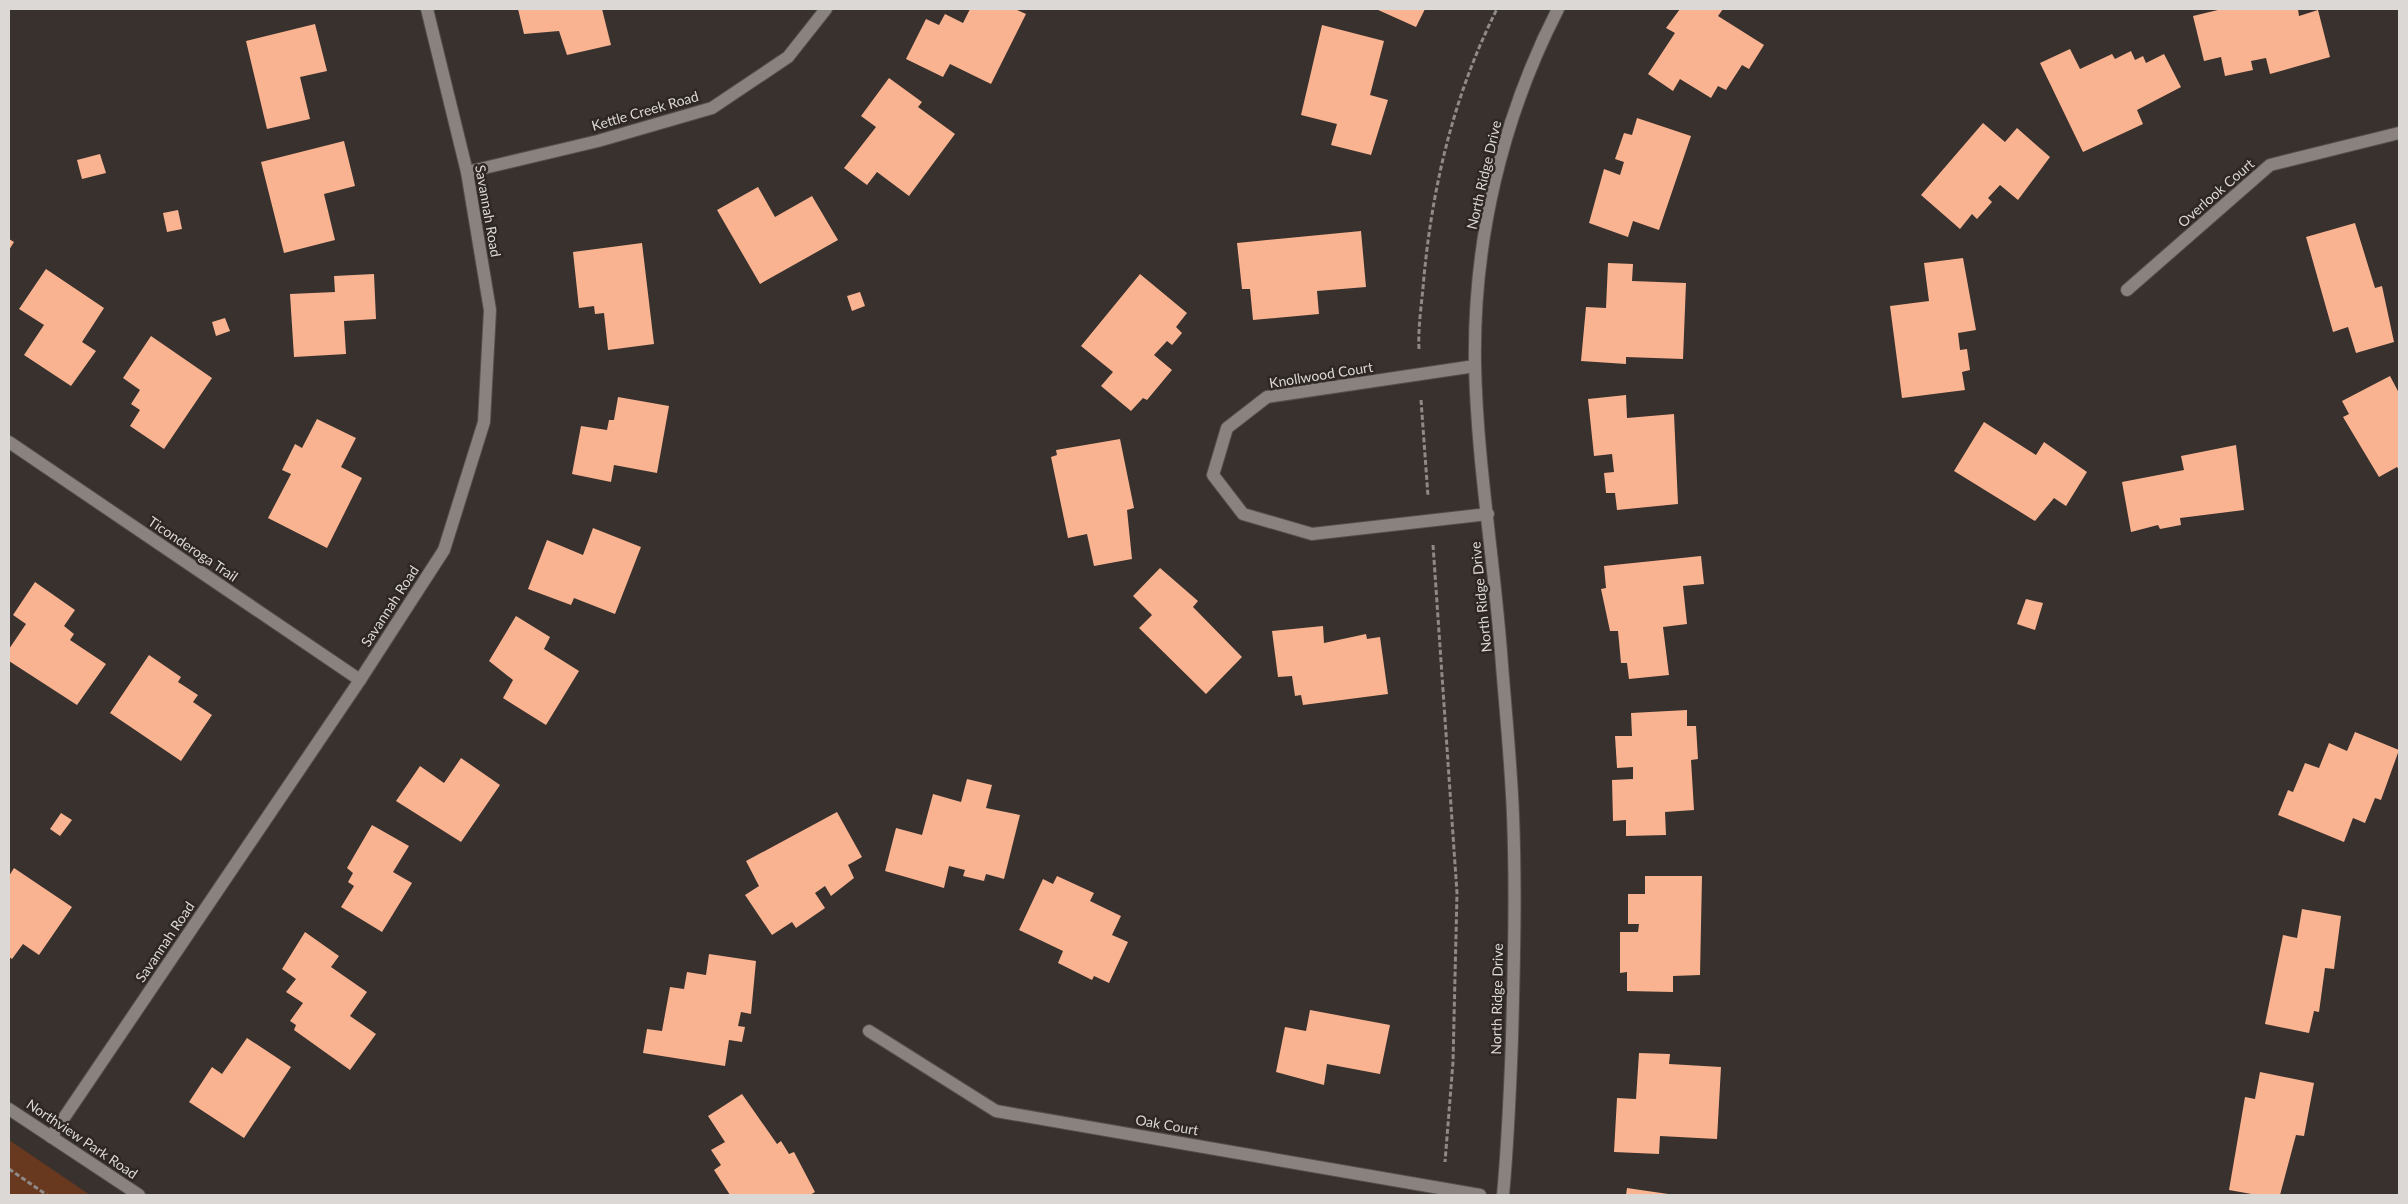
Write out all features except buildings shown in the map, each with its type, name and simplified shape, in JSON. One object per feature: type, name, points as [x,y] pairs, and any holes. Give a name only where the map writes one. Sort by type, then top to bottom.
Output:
[{"type":"street","name":"Savannah Road","points":[[50,1137],[360,680],[444,550],[484,422],[490,310],[467,172],[426,9]]},
{"type":"street","name":"Kettle Creek Road","points":[[467,172],[598,141],[712,108],[788,57],[826,9]]},
{"type":"street","name":"North Ridge Drive","points":[[1502,1195],[1509,1118],[1514,978],[1513,815],[1501,645],[1475,366],[1476,314],[1488,210],[1520,95],[1558,9]]},
{"type":"street","name":"Overlook Court","points":[[2127,290],[2270,165],[2399,133]]},
{"type":"street","name":"Knollwood Court","points":[[1475,366],[1267,397],[1227,428],[1213,475],[1243,514],[1312,534],[1488,514]]},
{"type":"street","name":"Ticonderoga Trail","points":[[9,442],[360,680]]},
{"type":"street","name":"Oak Court","points":[[869,1032],[996,1110],[1480,1195]]},
{"type":"street","name":"Northview Park Road","points":[[9,1109],[139,1195]]},
{"type":"path","points":[[1442,1189],[1453,1062],[1456,893],[1425,468],[1419,345],[1427,235],[1441,160],[1461,93],[1497,9]]},
{"type":"path","points":[[9,1169],[47,1195]]},
{"type":"shaded area","points":[[9,1140],[90,1195],[9,1195]]}]
